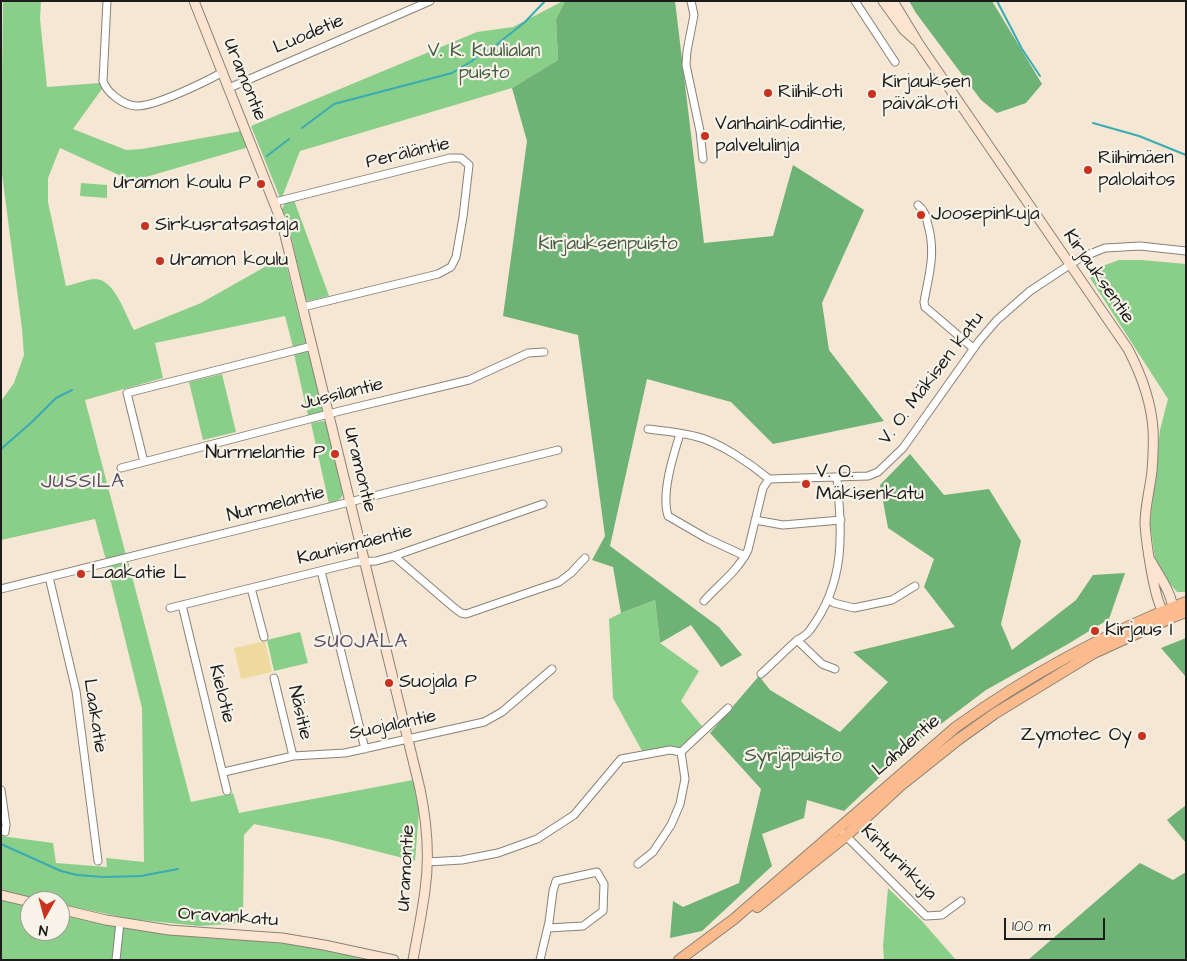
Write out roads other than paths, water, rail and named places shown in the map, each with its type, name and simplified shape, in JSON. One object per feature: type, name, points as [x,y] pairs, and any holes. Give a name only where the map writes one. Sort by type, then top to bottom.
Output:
[{"type":"main road","name":"Lahdentie","points":[[689,960],[793,880],[846,836],[900,786],[959,739],[994,714],[1094,653],[1173,612],[1186,602]]},
{"type":"main road","name":"Lahdentie","points":[[678,960],[734,919],[956,727],[993,700],[1063,658],[1163,611],[1186,612]]},
{"type":"street","points":[[107,1],[103,81],[109,92],[121,101],[133,106],[151,103],[204,82],[223,72]]},
{"type":"street","name":"Uramontie","points":[[194,1],[275,202],[288,244],[409,740],[426,815],[427,862],[426,889],[413,960]]},
{"type":"street","name":"Luodetie","points":[[229,88],[430,1]]},
{"type":"street","points":[[691,1],[694,15],[686,65],[700,131],[703,159]]},
{"type":"street","points":[[855,1],[895,62]]},
{"type":"street","name":"Kirjauksentie","points":[[883,1],[904,30],[919,44]]},
{"type":"street","name":"Kirjauksentie","points":[[893,1],[919,44],[1128,349],[1146,390],[1153,429],[1152,471],[1145,525],[1154,583],[1163,611]]},
{"type":"street","name":"Peräläntie","points":[[275,202],[450,158],[461,158],[469,165],[463,217],[456,257],[451,268],[438,274],[302,307]]},
{"type":"street","points":[[918,205],[924,210],[932,240],[933,252],[924,302],[925,307],[973,348]]},
{"type":"street","name":"V. O. Mäkisen katu","points":[[769,479],[837,478],[868,476],[878,472],[902,448],[973,348],[997,320],[1030,291],[1070,263],[1105,248],[1122,246],[1186,251]]},
{"type":"street","points":[[144,462],[127,393],[312,346]]},
{"type":"street","name":"Jussilantie","points":[[121,468],[469,380],[528,353],[544,352]]},
{"type":"street","points":[[648,429],[702,438],[742,459],[769,479],[763,488],[745,556],[704,601]]},
{"type":"street","points":[[680,434],[670,471],[665,503],[668,516],[706,538],[745,556]]},
{"type":"street","name":"Nurmelantie","points":[[1,589],[558,450]]},
{"type":"street","points":[[762,674],[797,640],[809,632],[828,599],[840,558],[841,520],[837,478]]},
{"type":"street","name":"Kaunismäentie","points":[[170,608],[321,571],[394,556],[543,504]]},
{"type":"street","points":[[755,520],[783,525],[841,520]]},
{"type":"street","points":[[394,556],[452,606],[466,614],[559,582],[571,573],[585,558]]},
{"type":"street","name":"Kirjauksentie","points":[[1150,561],[1170,596],[1173,612]]},
{"type":"street","points":[[321,571],[365,749]]},
{"type":"street","name":"Laakatie","points":[[49,577],[76,691],[98,861]]},
{"type":"street","points":[[828,599],[834,603],[854,608],[892,600],[915,586]]},
{"type":"street","points":[[251,588],[264,638]]},
{"type":"street","name":"Kielotie","points":[[182,605],[224,772],[227,791]]},
{"type":"street","points":[[797,640],[822,664],[836,669]]},
{"type":"street","name":"Suojalantie","points":[[224,772],[293,756],[325,755],[365,749],[484,722],[493,718],[552,669]]},
{"type":"street","name":"Näsitie","points":[[274,678],[293,756]]},
{"type":"street","points":[[681,752],[728,708]]},
{"type":"street","points":[[427,862],[462,860],[498,853],[537,839],[574,816],[621,759],[670,750],[681,752]]},
{"type":"street","points":[[638,864],[653,852],[671,825],[680,804],[685,779],[681,752]]},
{"type":"street","points":[[1,790],[6,825],[5,832]]},
{"type":"street","name":"Kinturinkuja","points":[[839,828],[926,916],[942,915],[961,901]]},
{"type":"street","points":[[540,960],[548,928],[552,891],[556,881],[598,872],[604,884],[603,911],[583,926],[548,928]]},
{"type":"street","points":[[1,895],[20,900]]},
{"type":"street","name":"Oravankatu","points":[[70,912],[168,930],[282,938],[394,960]]},
{"type":"street","points":[[116,960],[120,922]]},
{"type":"waterway","points":[[302,128],[334,104],[452,73],[496,45],[525,22],[545,1]]},
{"type":"waterway","points":[[997,1],[1022,49],[1040,76]]},
{"type":"waterway","points":[[1093,123],[1139,136],[1186,155]]},
{"type":"waterway","points":[[267,156],[289,139]]},
{"type":"waterway","points":[[1,449],[56,398],[72,390]]},
{"type":"waterway","points":[[1,844],[61,871],[77,875],[103,877],[141,876],[178,869]]},
{"type":"place","name":"Riihikoti","points":[[768,93]]},
{"type":"place","name":"Kirjauksen päiväkoti","points":[[872,94]]},
{"type":"place","name":"Vanhainkodintie, palvelulinja","points":[[705,136]]},
{"type":"place","name":"Riihimäen palolaitos","points":[[1088,170]]},
{"type":"place","name":"Uramon koulu P","points":[[261,184]]},
{"type":"place","name":"Joosepinkuja","points":[[921,215]]},
{"type":"place","name":"Sirkusratsastaja","points":[[145,226]]},
{"type":"place","name":"Uramon koulu","points":[[160,261]]},
{"type":"place","name":"Nurmelantie P","points":[[335,454]]},
{"type":"place","name":"V. O. Mäkisenkatu","points":[[806,484]]},
{"type":"place","name":"Laakatie L","points":[[81,574]]},
{"type":"place","name":"Kirjaus I","points":[[1095,631]]},
{"type":"place","name":"Suojala P","points":[[389,683]]},
{"type":"place","name":"Zymotec Oy","points":[[1142,736]]},
{"type":"district","name":"JUSSILA","points":[[83,483]]},
{"type":"district","name":"SUOJALA","points":[[361,643]]},
{"type":"park label","name":"V. K. Kuulialan puisto","points":[[484,63]]},
{"type":"park label","name":"Kirjauksenpuisto","points":[[608,245]]},
{"type":"park label","name":"Syrjäpuisto","points":[[793,757]]}]
